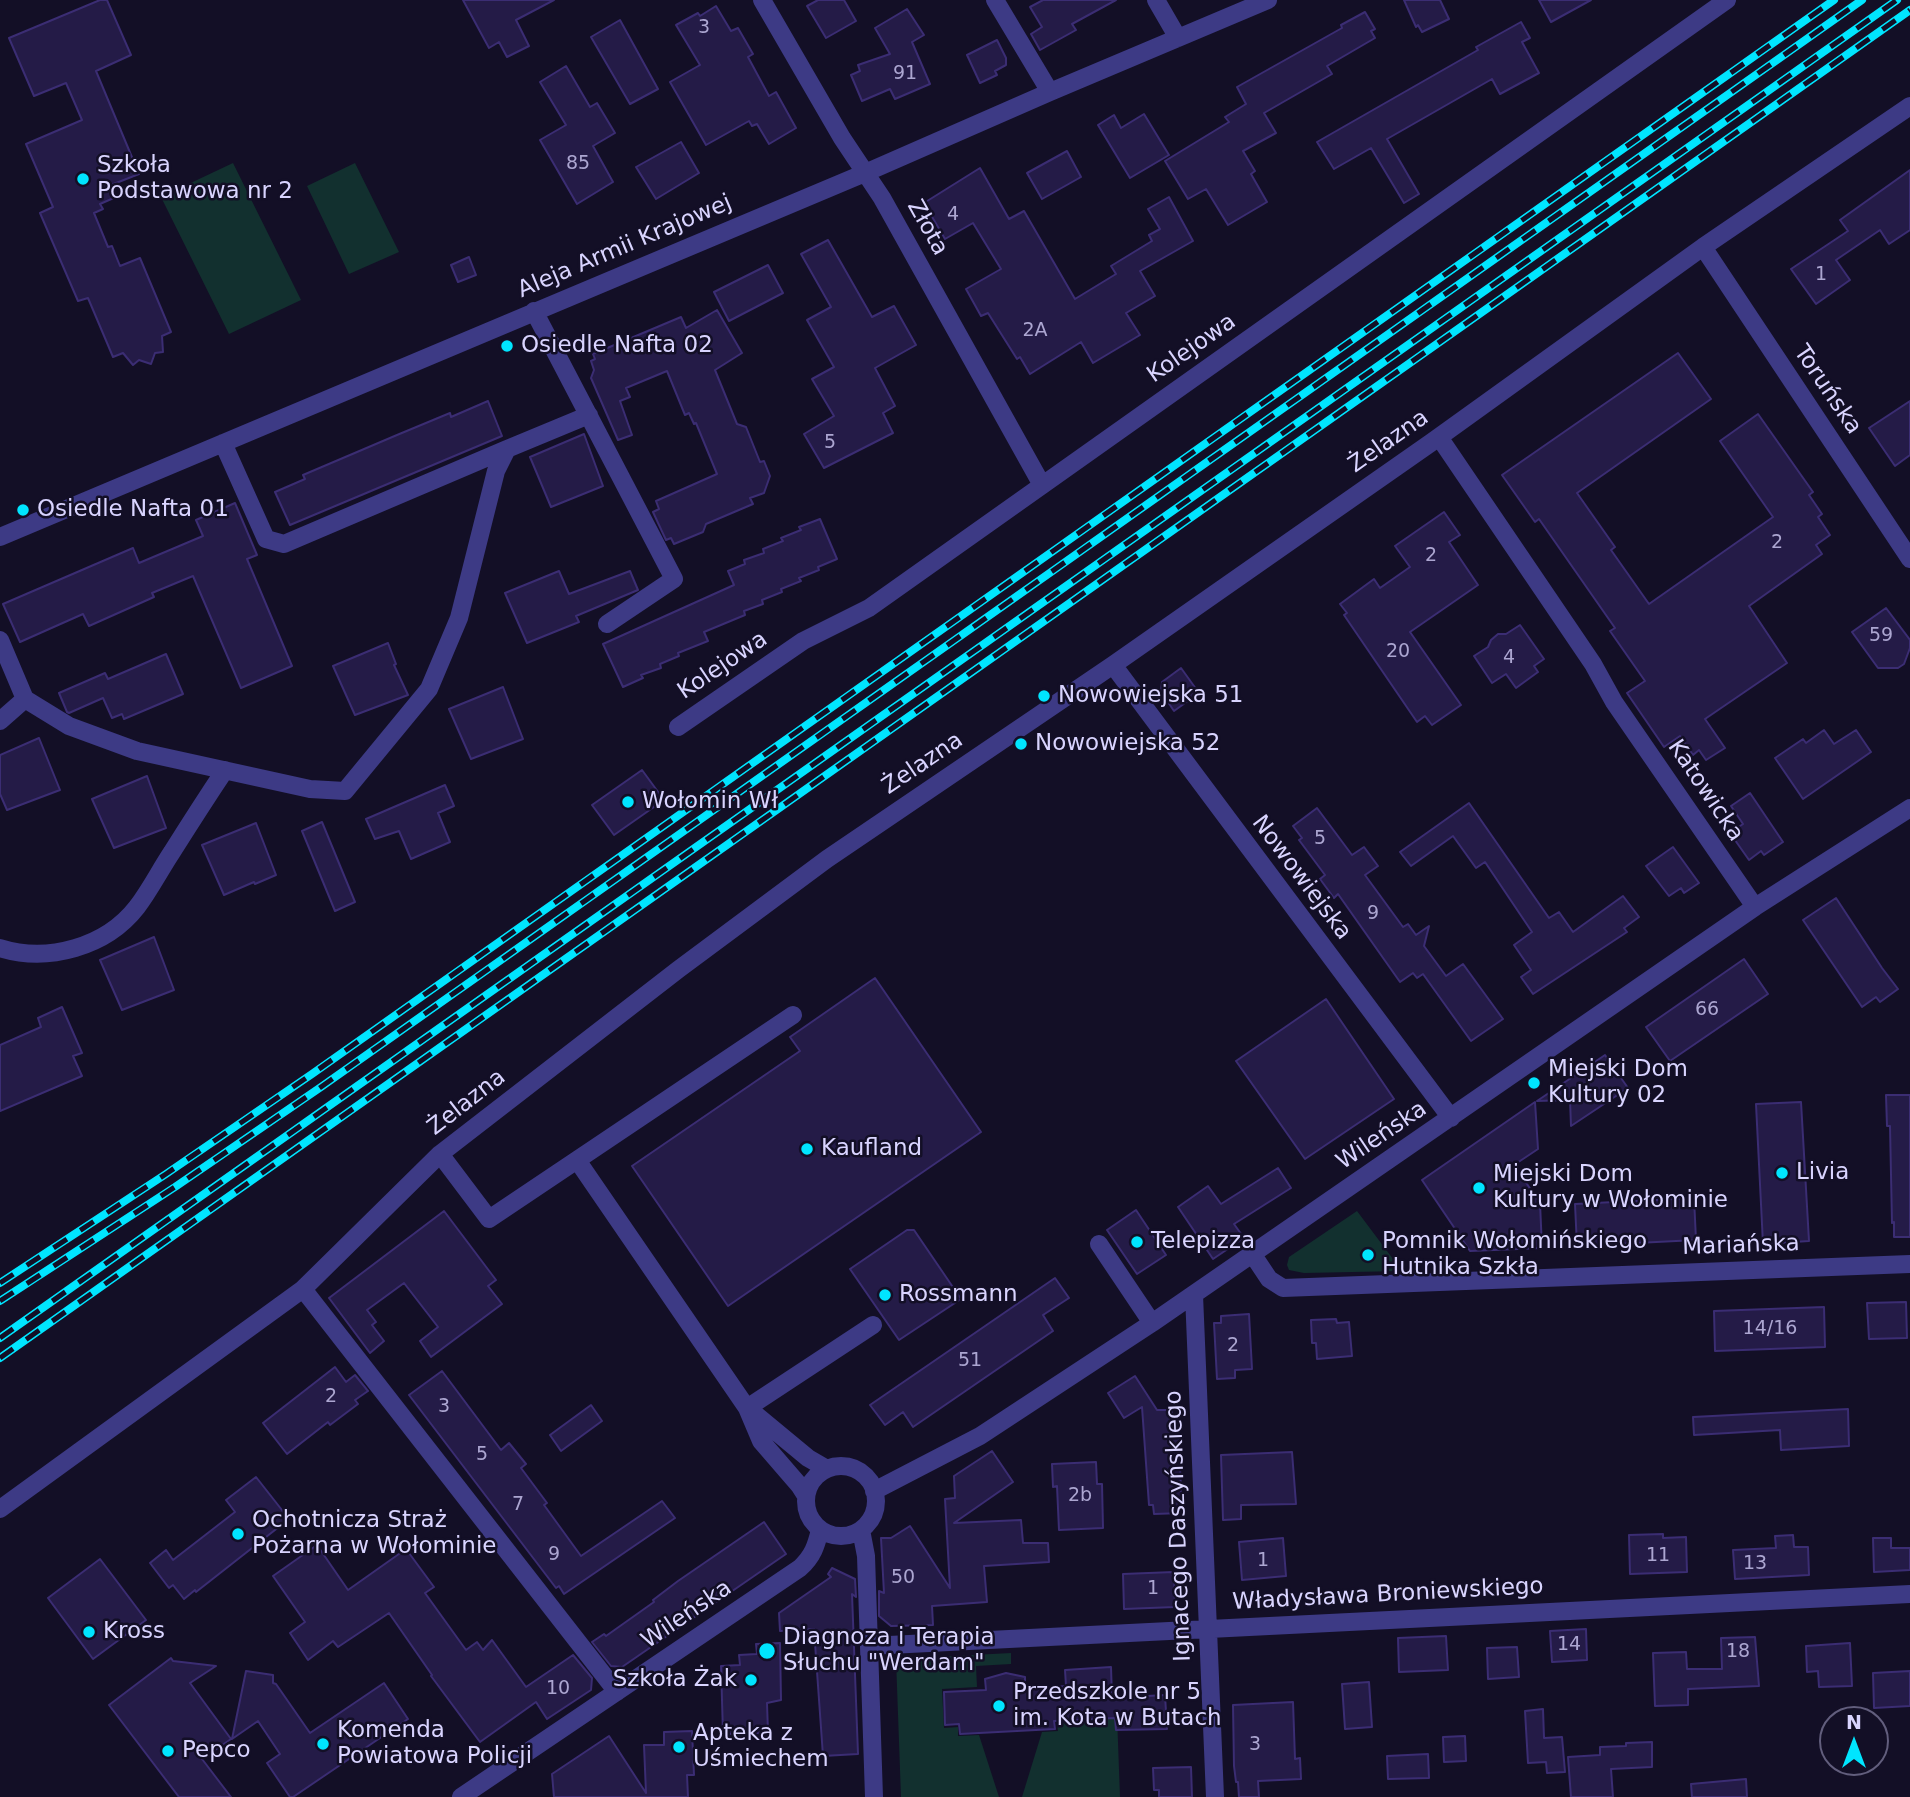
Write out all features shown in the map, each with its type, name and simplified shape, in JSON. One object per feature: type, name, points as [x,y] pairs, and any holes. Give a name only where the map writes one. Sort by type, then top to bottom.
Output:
[{"type":"street","name":"Złota","points":[[762,0],[888,210],[1042,485]]},
{"type":"street","points":[[995,0],[1050,92]]},
{"type":"street","points":[[1156,0],[1178,38]]},
{"type":"street","name":"Aleja Armii Krajowej","points":[[0,537],[865,173],[1268,0]]},
{"type":"street","name":"Kolejowa","points":[[678,727],[803,641],[869,608],[1727,0]]},
{"type":"street","name":"Żelazna","points":[[0,1509],[303,1289],[440,1154],[827,859],[1113,665],[1439,437],[1703,247],[1910,106]]},
{"type":"street","name":"Toruńska","points":[[1703,247],[1910,559]]},
{"type":"street","points":[[534,311],[674,579],[607,624]]},
{"type":"street","points":[[223,443],[266,539],[284,544],[589,415]]},
{"type":"street","name":"Katowicka","points":[[1439,437],[1593,664],[1614,702],[1755,907]]},
{"type":"street","points":[[0,640],[25,699],[69,726],[137,751],[310,789],[345,791],[429,690],[459,618],[496,471],[507,449]]},
{"type":"street","name":"Nowowiejska","points":[[1113,665],[1451,1118]]},
{"type":"street","points":[[0,721],[25,699]]},
{"type":"street","points":[[0,948],[16,953],[51,954],[88,944],[115,928],[136,908],[225,770]]},
{"type":"street","name":"Wileńska","points":[[874,1491],[980,1436],[1152,1323],[1755,907],[1910,808]]},
{"type":"street","points":[[440,1154],[489,1219],[793,1015]]},
{"type":"street","points":[[577,1160],[747,1408],[761,1441],[799,1485],[806,1496],[808,1515],[820,1530],[836,1536],[845,1536],[861,1530],[875,1509],[871,1482],[856,1469],[837,1466],[827,1469],[813,1479],[806,1496]]},
{"type":"street","points":[[1099,1244],[1152,1323]]},
{"type":"street","name":"Mariańska","points":[[1253,1255],[1269,1279],[1283,1288],[1910,1264]]},
{"type":"street","points":[[303,1289],[617,1692]]},
{"type":"street","name":"Ignacego Daszyńskiego","points":[[1194,1295],[1215,1797]]},
{"type":"street","points":[[747,1408],[873,1325]]},
{"type":"street","points":[[747,1408],[808,1458],[827,1469]]},
{"type":"street","name":"Wileńska","points":[[461,1797],[800,1568],[815,1550],[820,1530]]},
{"type":"street","points":[[861,1530],[866,1556],[874,1797]]},
{"type":"street","name":"Władysława Broniewskiego","points":[[869,1646],[1910,1594]]},
{"type":"green space","points":[[233,163],[301,300],[229,334],[161,197]]},
{"type":"green space","points":[[355,163],[399,252],[349,274],[307,186]]},
{"type":"green space","points":[[1357,1211],[1402,1271],[1304,1273],[1289,1270],[1289,1257]]},
{"type":"green space","points":[[1011,1653],[1011,1664],[976,1666],[977,1687],[942,1689],[944,1728],[958,1727],[958,1736],[979,1735],[999,1797],[901,1797],[896,1659]]},
{"type":"green space","points":[[1101,1715],[1117,1715],[1120,1797],[1022,1797],[1042,1732],[1058,1731],[1057,1723],[1100,1720]]},
{"type":"building","name":"Szkoła Podstawowa nr 2","points":[[100,0],[107,0],[131,55],[96,71],[139,174],[111,185],[116,197],[100,204],[103,209],[94,213],[108,247],[112,246],[120,266],[140,258],[171,332],[162,336],[163,352],[155,353],[151,364],[139,360],[133,365],[123,353],[113,357],[88,298],[78,301],[40,213],[53,207],[26,144],[82,120],[66,83],[34,96],[9,38]]},
{"type":"building","points":[[463,0],[554,0],[516,20],[529,46],[507,57],[499,42],[489,48]]},
{"type":"building","points":[[818,0],[844,0],[856,21],[826,38],[807,6]]},
{"type":"building","points":[[1043,0],[1116,0],[1072,24],[1076,30],[1040,50],[1031,34],[1042,27],[1030,7]]},
{"type":"building","points":[[1404,0],[1440,0],[1449,19],[1422,32],[1418,25],[1416,27]]},
{"type":"building","points":[[1539,0],[1591,0],[1551,22]]},
{"type":"building","points":[[716,6],[731,31],[738,28],[753,54],[748,57],[769,96],[776,92],[796,128],[769,144],[757,124],[752,126],[749,121],[706,145],[670,82],[700,65],[676,25],[698,13],[700,16]]},
{"type":"building","points":[[907,9],[924,35],[912,42],[930,84],[895,99],[890,89],[862,101],[851,75],[860,71],[858,65],[890,54],[875,28]]},
{"type":"building","points":[[1365,12],[1375,29],[1371,31],[1375,38],[1327,66],[1332,74],[1264,113],[1276,133],[1243,151],[1255,171],[1251,174],[1267,202],[1228,225],[1206,189],[1188,199],[1165,161],[1229,122],[1225,117],[1246,104],[1237,87],[1342,28],[1341,25]]},
{"type":"building","points":[[620,20],[658,89],[630,104],[591,37]]},
{"type":"building","points":[[1521,22],[1530,38],[1522,42],[1539,73],[1500,94],[1492,79],[1387,139],[1419,194],[1404,203],[1371,148],[1334,169],[1317,142],[1478,50],[1476,47]]},
{"type":"building","points":[[997,40],[1006,58],[1006,65],[995,71],[997,75],[980,83],[967,55]]},
{"type":"building","points":[[566,66],[590,107],[597,103],[615,133],[593,146],[613,182],[577,204],[540,140],[566,125],[540,82]]},
{"type":"building","points":[[1144,114],[1169,155],[1130,178],[1098,125],[1114,115],[1121,128]]},
{"type":"building","points":[[681,142],[699,173],[656,199],[636,167]]},
{"type":"building","points":[[1067,151],[1081,177],[1042,199],[1027,173]]},
{"type":"building","points":[[980,168],[1009,219],[1024,211],[1075,299],[1116,274],[1111,266],[1152,241],[1149,235],[1160,229],[1148,209],[1169,197],[1193,241],[1140,271],[1155,296],[1126,313],[1140,335],[1093,363],[1081,342],[1030,374],[1020,357],[1017,359],[988,313],[981,316],[966,289],[1001,269],[973,223],[945,239],[924,203]]},
{"type":"building","points":[[1910,170],[1910,230],[1889,244],[1880,230],[1836,260],[1850,280],[1816,304],[1791,269],[1848,231],[1840,220]]},
{"type":"building","points":[[828,240],[872,317],[894,306],[916,345],[875,368],[895,406],[883,413],[893,433],[824,468],[804,434],[834,416],[812,379],[834,367],[807,320],[831,307],[801,254]]},
{"type":"building","points":[[469,257],[476,275],[458,282],[451,265]]},
{"type":"building","points":[[768,265],[783,293],[729,321],[714,292]]},
{"type":"building","points":[[717,310],[742,353],[715,370],[737,424],[746,427],[760,462],[764,461],[770,476],[764,493],[750,498],[753,504],[706,524],[703,532],[674,544],[671,538],[666,540],[653,512],[659,509],[656,501],[717,474],[696,423],[694,424],[689,413],[685,415],[667,371],[626,388],[630,397],[620,401],[632,435],[618,440],[591,378],[594,370],[591,361],[595,359],[593,354],[681,317],[686,328]]},
{"type":"building","points":[[1678,353],[1711,399],[1577,493],[1615,547],[1611,550],[1649,604],[1773,517],[1720,441],[1758,414],[1813,492],[1809,495],[1822,514],[1818,517],[1830,535],[1816,545],[1822,554],[1749,606],[1787,663],[1705,719],[1725,748],[1706,760],[1699,750],[1693,755],[1680,736],[1664,747],[1627,693],[1645,681],[1610,631],[1615,628],[1539,519],[1535,522],[1502,475]]},
{"type":"building","points":[[488,401],[502,436],[290,525],[275,492],[305,479],[303,475],[450,413],[451,417]]},
{"type":"building","points":[[1910,401],[1910,455],[1895,466],[1869,428]]},
{"type":"building","points":[[584,434],[603,486],[551,507],[530,457]]},
{"type":"building","points":[[235,503],[257,555],[247,559],[292,666],[241,688],[193,576],[152,593],[154,597],[89,626],[83,614],[20,642],[3,604],[133,548],[139,563],[203,536],[196,520]]},
{"type":"building","points":[[1444,512],[1460,535],[1449,542],[1478,585],[1410,632],[1461,705],[1432,725],[1425,716],[1417,722],[1344,615],[1347,613],[1340,604],[1374,579],[1380,588],[1410,567],[1395,546]]},
{"type":"building","points":[[820,519],[837,559],[799,578],[801,581],[781,589],[782,592],[762,600],[763,604],[744,611],[745,615],[704,632],[708,641],[678,653],[679,656],[660,664],[661,668],[641,675],[643,678],[623,687],[603,644],[734,585],[728,571],[745,564],[744,560],[764,553],[763,549],[801,530],[799,527]]},
{"type":"building","points":[[559,571],[569,594],[630,571],[638,590],[576,616],[579,622],[527,643],[505,593]]},
{"type":"building","points":[[1886,608],[1910,640],[1904,664],[1898,668],[1878,668],[1852,632]]},
{"type":"building","points":[[1520,625],[1544,659],[1534,666],[1538,672],[1516,688],[1506,674],[1492,683],[1474,656],[1488,647],[1498,634],[1506,634]]},
{"type":"building","points":[[388,643],[396,664],[394,665],[408,695],[355,715],[333,666]]},
{"type":"building","points":[[166,654],[183,694],[124,719],[122,714],[112,718],[103,698],[67,712],[59,693],[105,673],[108,679]]},
{"type":"building","points":[[1181,668],[1199,693],[1174,711],[1161,692],[1162,682]]},
{"type":"building","points":[[503,687],[523,739],[471,759],[449,709]]},
{"type":"building","points":[[1824,730],[1834,744],[1856,730],[1871,752],[1803,799],[1775,758],[1803,739],[1806,743]]},
{"type":"building","points":[[39,738],[60,790],[7,810],[0,794],[0,755]]},
{"type":"building","name":"Wołomin Wł","points":[[642,770],[664,800],[614,835],[592,805]]},
{"type":"building","points":[[147,776],[166,828],[114,848],[92,799]]},
{"type":"building","points":[[445,785],[454,806],[438,813],[450,842],[411,859],[399,831],[375,839],[366,819]]},
{"type":"building","points":[[1750,793],[1783,842],[1764,855],[1761,851],[1749,860],[1730,833],[1743,824],[1731,806]]},
{"type":"building","points":[[1469,803],[1549,918],[1559,912],[1573,932],[1623,896],[1639,917],[1624,928],[1627,932],[1533,994],[1521,977],[1531,970],[1514,945],[1532,932],[1485,862],[1476,868],[1453,836],[1411,866],[1400,852]]},
{"type":"building","points":[[1317,808],[1352,855],[1364,847],[1378,866],[1365,875],[1403,927],[1408,924],[1416,935],[1429,926],[1424,946],[1446,976],[1463,964],[1503,1019],[1471,1041],[1423,974],[1417,978],[1413,973],[1400,982],[1338,894],[1334,898],[1320,879],[1325,875],[1299,840],[1302,838],[1293,826]]},
{"type":"building","points":[[322,822],[355,902],[335,911],[302,831]]},
{"type":"building","points":[[256,823],[276,875],[224,895],[202,845]]},
{"type":"building","points":[[1673,847],[1699,883],[1684,893],[1681,888],[1669,896],[1646,866]]},
{"type":"building","points":[[1836,898],[1898,989],[1880,1002],[1876,997],[1862,1007],[1803,920]]},
{"type":"building","points":[[154,937],[174,990],[122,1010],[100,960]]},
{"type":"building","points":[[1744,959],[1768,994],[1670,1061],[1646,1027]]},
{"type":"building","name":"Kaufland","points":[[875,978],[981,1132],[728,1306],[632,1166],[800,1051],[790,1037]]},
{"type":"building","points":[[1326,999],[1394,1099],[1305,1159],[1236,1061]]},
{"type":"building","points":[[62,1007],[82,1053],[73,1056],[82,1076],[0,1111],[0,1045],[41,1027],[38,1018]]},
{"type":"building","points":[[1605,1055],[1628,1088],[1571,1126],[1570,1100],[1537,1101]]},
{"type":"building","points":[[1886,1095],[1910,1095],[1910,1237],[1894,1237],[1890,1126],[1887,1126]]},
{"type":"building","name":"Miejski Dom Kultury w Wołominie","points":[[1535,1102],[1538,1149],[1514,1165],[1540,1203],[1542,1248],[1470,1251],[1422,1180]]},
{"type":"building","name":"Livia","points":[[1801,1102],[1809,1241],[1763,1244],[1756,1104]]},
{"type":"building","points":[[1278,1168],[1291,1188],[1234,1224],[1244,1238],[1213,1259],[1178,1207],[1208,1186],[1221,1204]]},
{"type":"building","points":[[1694,1198],[1696,1240],[1577,1246],[1575,1204]]},
{"type":"building","name":"Telepizza","points":[[1136,1210],[1166,1255],[1137,1274],[1107,1230]]},
{"type":"building","points":[[444,1211],[496,1280],[488,1286],[502,1304],[431,1357],[420,1341],[438,1327],[404,1283],[367,1310],[376,1322],[372,1325],[384,1341],[370,1353],[329,1298]]},
{"type":"building","points":[[907,1230],[914,1230],[961,1299],[899,1340],[850,1269]]},
{"type":"building","points":[[1055,1278],[1069,1298],[1043,1315],[1053,1331],[913,1427],[903,1412],[885,1425],[870,1405]]},
{"type":"building","points":[[1906,1302],[1907,1338],[1869,1339],[1867,1303]]},
{"type":"building","points":[[1824,1307],[1825,1347],[1715,1351],[1714,1311]]},
{"type":"building","points":[[1249,1314],[1252,1369],[1235,1370],[1235,1378],[1217,1379],[1214,1323],[1221,1323],[1221,1316]]},
{"type":"building","points":[[1336,1319],[1337,1323],[1349,1322],[1352,1356],[1317,1359],[1316,1343],[1312,1343],[1311,1320]]},
{"type":"building","points":[[335,1367],[346,1382],[355,1375],[368,1391],[355,1400],[358,1404],[330,1425],[328,1422],[287,1454],[263,1423]]},
{"type":"building","points":[[442,1371],[501,1450],[509,1443],[526,1464],[521,1468],[581,1556],[662,1501],[675,1518],[564,1594],[559,1586],[556,1588],[409,1395]]},
{"type":"building","points":[[1135,1376],[1157,1410],[1172,1410],[1172,1421],[1178,1421],[1182,1513],[1154,1514],[1153,1505],[1149,1505],[1142,1407],[1124,1418],[1108,1393]]},
{"type":"building","points":[[591,1405],[602,1421],[561,1451],[550,1435]]},
{"type":"building","points":[[1848,1409],[1849,1446],[1781,1450],[1780,1430],[1694,1435],[1693,1417]]},
{"type":"building","points":[[992,1451],[1013,1482],[954,1523],[1021,1520],[1023,1543],[1048,1543],[1049,1562],[984,1566],[987,1602],[932,1606],[933,1625],[891,1626],[879,1616],[879,1591],[884,1593],[881,1538],[891,1538],[910,1526],[950,1588],[945,1499],[955,1498],[954,1476]]},
{"type":"building","points":[[1292,1452],[1296,1504],[1241,1505],[1241,1519],[1223,1520],[1221,1455]]},
{"type":"building","points":[[1096,1462],[1097,1484],[1102,1484],[1103,1528],[1059,1530],[1057,1486],[1053,1487],[1052,1464]]},
{"type":"building","name":"Ochotnicza Straż Pożarna w Wołominie","points":[[256,1477],[289,1519],[184,1599],[173,1585],[169,1588],[150,1563],[166,1550],[173,1560],[235,1512],[226,1500]]},
{"type":"building","points":[[764,1522],[786,1554],[622,1667],[611,1666],[592,1642],[604,1634],[606,1636],[654,1602],[653,1600],[678,1581]]},
{"type":"building","points":[[1663,1534],[1663,1538],[1686,1537],[1687,1572],[1630,1574],[1629,1535]]},
{"type":"building","points":[[1793,1535],[1794,1547],[1808,1547],[1809,1575],[1735,1579],[1733,1550],[1776,1548],[1775,1536]]},
{"type":"building","points":[[1283,1538],[1286,1576],[1242,1580],[1239,1542]]},
{"type":"building","points":[[1873,1538],[1891,1538],[1891,1548],[1910,1548],[1910,1570],[1874,1572]]},
{"type":"building","points":[[317,1545],[348,1590],[406,1549],[434,1587],[425,1593],[466,1650],[477,1642],[483,1650],[492,1640],[526,1687],[573,1655],[592,1678],[591,1690],[547,1719],[536,1702],[480,1742],[389,1613],[338,1647],[333,1641],[308,1660],[290,1633],[305,1622],[273,1576]]},
{"type":"building","points":[[100,1559],[146,1620],[93,1659],[48,1598]]},
{"type":"building","points":[[832,1568],[855,1579],[856,1597],[852,1594],[858,1754],[823,1756],[814,1629],[780,1631],[779,1613],[831,1577],[828,1574]]},
{"type":"building","points":[[1174,1572],[1175,1607],[1124,1609],[1123,1574]]},
{"type":"building","points":[[1586,1629],[1587,1660],[1552,1662],[1550,1631]]},
{"type":"building","points":[[1446,1636],[1448,1670],[1399,1672],[1398,1638]]},
{"type":"building","points":[[1755,1637],[1759,1686],[1688,1689],[1688,1705],[1655,1706],[1653,1653],[1686,1652],[1687,1669],[1722,1669],[1721,1638]]},
{"type":"building","points":[[780,1643],[781,1700],[767,1703],[768,1733],[723,1734],[721,1666],[740,1665],[739,1655],[757,1654],[756,1644]]},
{"type":"building","points":[[1850,1643],[1852,1686],[1819,1687],[1818,1671],[1807,1672],[1806,1646]]},
{"type":"building","points":[[1517,1647],[1519,1677],[1488,1679],[1487,1648]]},
{"type":"building","points":[[171,1658],[173,1661],[216,1666],[190,1683],[231,1739],[202,1759],[231,1797],[179,1797],[109,1705]]},
{"type":"building","points":[[1111,1667],[1112,1698],[1165,1695],[1167,1729],[1116,1730],[1115,1718],[1054,1721],[1055,1729],[960,1734],[959,1724],[945,1725],[944,1692],[986,1690],[985,1679],[1006,1673],[1025,1677],[1025,1689],[1066,1686],[1065,1670]]},
{"type":"building","name":"Komenda Powiatowa Policji","points":[[246,1671],[273,1675],[273,1683],[310,1733],[384,1683],[408,1719],[290,1797],[267,1763],[280,1754],[258,1721],[232,1739]]},
{"type":"building","points":[[1910,1671],[1910,1706],[1874,1706],[1873,1673]]},
{"type":"building","points":[[1369,1682],[1372,1727],[1345,1729],[1342,1684]]},
{"type":"building","points":[[1293,1702],[1295,1759],[1300,1758],[1301,1779],[1258,1781],[1259,1797],[1239,1797],[1234,1766],[1233,1705]]},
{"type":"building","points":[[1543,1709],[1544,1738],[1562,1737],[1565,1772],[1547,1773],[1546,1762],[1528,1763],[1525,1711]]},
{"type":"building","points":[[692,1731],[694,1775],[687,1775],[688,1797],[554,1797],[552,1774],[609,1736],[646,1793],[644,1745],[664,1745],[664,1732]]},
{"type":"building","points":[[1465,1736],[1466,1761],[1444,1762],[1443,1737]]},
{"type":"building","points":[[1652,1742],[1652,1767],[1611,1769],[1613,1797],[1571,1797],[1568,1757],[1600,1755],[1600,1747]]},
{"type":"building","points":[[1428,1754],[1429,1778],[1388,1779],[1387,1756]]},
{"type":"building","points":[[1191,1767],[1192,1797],[1159,1797],[1159,1790],[1154,1790],[1153,1768]]},
{"type":"building","points":[[1746,1779],[1747,1797],[1692,1797],[1691,1784]]},
{"type":"railway","points":[[0,1283],[312,1074],[1834,0]]},
{"type":"railway","points":[[0,1301],[175,1187],[321,1087],[1862,0]]},
{"type":"railway","points":[[0,1338],[1897,0]]},
{"type":"railway","points":[[0,1358],[1910,10]]},
{"type":"place","name":"Szkoła Podstawowa nr 2","points":[[83,179]]},
{"type":"place","name":"Osiedle Nafta 02","points":[[507,346]]},
{"type":"place","name":"Osiedle Nafta 01","points":[[23,510]]},
{"type":"place","name":"Nowowiejska 51","points":[[1044,696]]},
{"type":"place","name":"Nowowiejska 52","points":[[1021,744]]},
{"type":"place","name":"Wołomin Wł","points":[[628,802]]},
{"type":"place","name":"Miejski Dom Kultury 02","points":[[1534,1083]]},
{"type":"place","name":"Kaufland","points":[[807,1149]]},
{"type":"place","name":"Livia","points":[[1782,1173]]},
{"type":"place","name":"Miejski Dom Kultury w Wołominie","points":[[1479,1188]]},
{"type":"place","name":"Telepizza","points":[[1137,1242]]},
{"type":"place","name":"Pomnik Wołomińskiego Hutnika Szkła","points":[[1368,1255]]},
{"type":"place","name":"Rossmann","points":[[885,1295]]},
{"type":"place","name":"Ochotnicza Straż Pożarna w Wołominie","points":[[238,1534]]},
{"type":"place","name":"Kross","points":[[89,1632]]},
{"type":"place","name":"Diagnoza i Terapia Słuchu \"Werdam\"","points":[[767,1651]]},
{"type":"place","name":"Szkoła Żak","points":[[751,1680]]},
{"type":"place","name":"Przedszkole nr 5 im. Kota w Butach","points":[[999,1706]]},
{"type":"place","name":"Komenda Powiatowa Policji","points":[[323,1744]]},
{"type":"place","name":"Apteka z Uśmiechem","points":[[679,1747]]},
{"type":"place","name":"Pepco","points":[[168,1751]]}]
